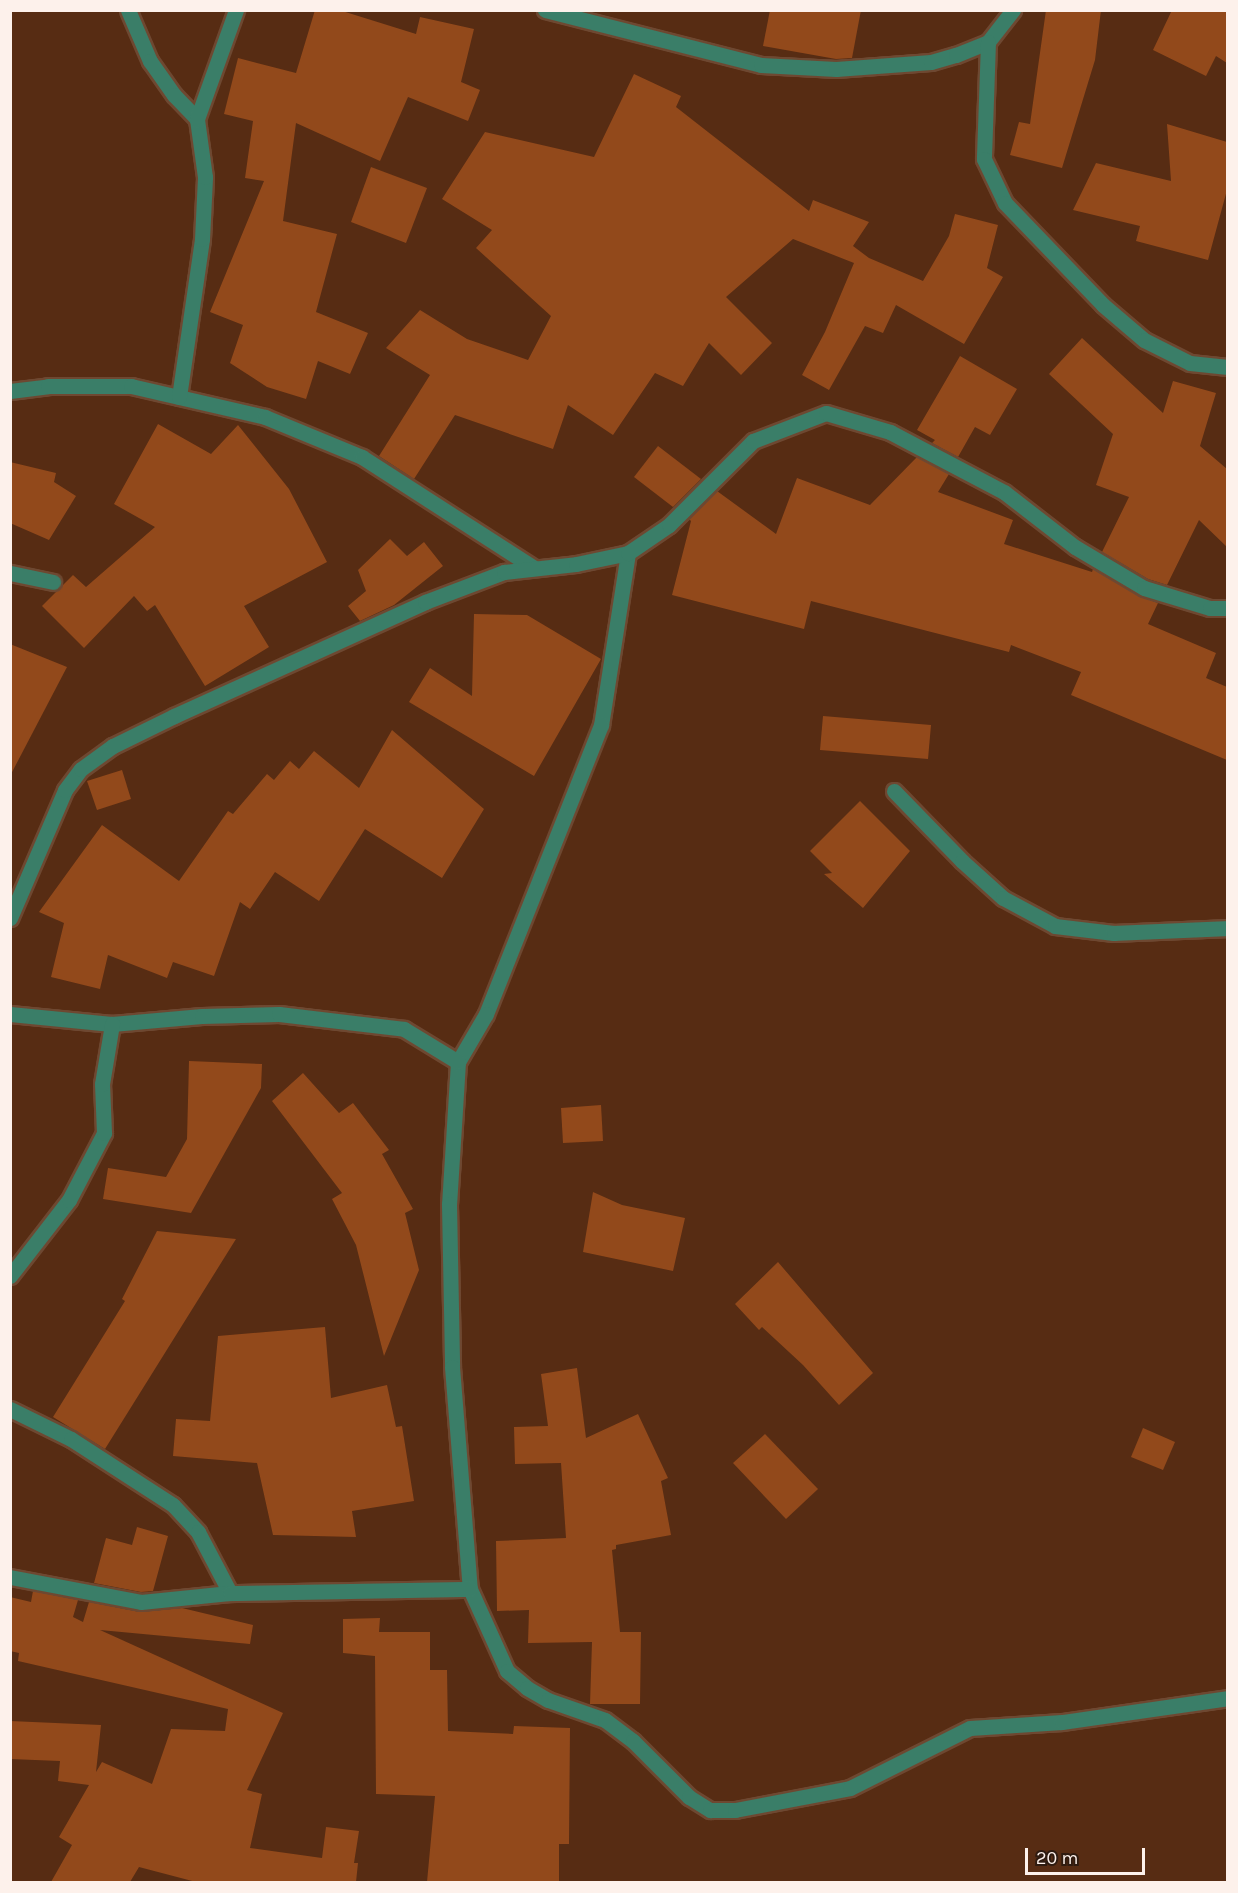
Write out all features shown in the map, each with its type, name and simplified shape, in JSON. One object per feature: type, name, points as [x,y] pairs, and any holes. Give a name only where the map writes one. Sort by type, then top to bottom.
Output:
[{"type":"street","points":[[128,10],[150,61],[174,96],[197,119]]},
{"type":"street","points":[[180,397],[202,239],[205,177],[197,119],[236,10]]},
{"type":"street","points":[[545,10],[761,65],[836,69],[931,62],[956,56],[987,42],[1013,10]]},
{"type":"street","points":[[987,42],[984,159],[1005,203],[1103,305],[1144,340],[1191,363],[1227,367]]},
{"type":"street","points":[[10,391],[48,386],[131,386],[265,417],[362,457],[534,568]]},
{"type":"street","points":[[10,918],[65,790],[81,769],[113,746],[425,602],[504,572],[628,553],[669,525],[753,441],[826,413],[890,432],[1004,492],[1075,547],[1144,588],[1210,608],[1227,608]]},
{"type":"street","points":[[628,553],[601,725],[529,911],[486,1014],[458,1062],[449,1204],[452,1343],[470,1589],[507,1671],[548,1700],[605,1720],[633,1741],[689,1797],[710,1810],[735,1810],[850,1788],[970,1728],[1062,1722],[1227,1698]]},
{"type":"street","points":[[10,573],[52,582]]},
{"type":"street","points":[[894,791],[962,861],[1003,898],[1055,926],[1114,933],[1227,928]]},
{"type":"street","points":[[10,1014],[112,1024],[202,1016],[290,1015],[404,1029],[458,1062]]},
{"type":"street","points":[[10,1276],[69,1200],[104,1133],[102,1084],[112,1024]]},
{"type":"street","points":[[10,1409],[71,1439],[173,1505],[198,1532],[230,1593]]},
{"type":"street","points":[[10,1577],[141,1602],[230,1593],[470,1589]]},
{"type":"building","points":[[315,10],[339,10],[416,34],[420,17],[474,29],[461,82],[480,90],[468,121],[408,97],[380,161],[296,123],[283,221],[337,234],[316,312],[368,333],[350,374],[318,361],[306,399],[267,387],[230,363],[243,325],[210,312],[264,181],[245,178],[253,121],[224,114],[238,58],[296,73]]},
{"type":"building","points":[[770,10],[861,10],[852,58],[836,59],[763,46]]},
{"type":"building","points":[[1046,10],[1101,10],[1095,60],[1062,168],[1010,155],[1019,122],[1030,124]]},
{"type":"building","points":[[1172,10],[1227,10],[1227,63],[1216,56],[1206,76],[1153,50]]},
{"type":"building","points":[[634,74],[681,96],[676,107],[809,211],[813,200],[869,222],[853,246],[869,258],[923,281],[949,236],[955,214],[998,225],[987,268],[1003,277],[964,344],[896,305],[883,333],[865,326],[829,390],[802,375],[825,332],[854,263],[793,239],[726,297],[772,343],[741,375],[709,343],[683,386],[655,373],[613,435],[568,405],[553,449],[455,415],[414,479],[379,456],[430,375],[386,348],[420,310],[467,339],[528,360],[551,316],[476,248],[492,230],[442,199],[485,132],[594,157]]},
{"type":"building","points":[[1167,124],[1227,142],[1227,190],[1208,260],[1136,241],[1140,226],[1073,210],[1096,163],[1171,181]]},
{"type":"building","points":[[371,167],[427,188],[406,243],[351,222]]},
{"type":"building","points":[[1082,338],[1163,413],[1173,381],[1216,393],[1200,446],[1227,469],[1227,547],[1199,520],[1167,585],[1148,579],[1102,552],[1129,497],[1096,485],[1113,434],[1049,374]]},
{"type":"building","points":[[960,356],[1017,389],[990,435],[975,427],[958,457],[932,443],[935,440],[917,430]]},
{"type":"building","points":[[158,424],[211,454],[238,425],[289,489],[327,562],[244,606],[269,647],[205,686],[155,605],[147,611],[134,596],[84,648],[42,606],[73,575],[86,587],[155,527],[114,504]]},
{"type":"building","points":[[658,446],[701,479],[673,507],[634,477]]},
{"type":"building","points":[[917,457],[949,474],[938,492],[1013,520],[1004,544],[1092,572],[1093,569],[1139,596],[1158,603],[1148,624],[1216,653],[1206,678],[1227,687],[1227,760],[1071,695],[1081,672],[1011,645],[1009,652],[811,601],[804,629],[672,595],[691,521],[689,519],[717,491],[776,534],[797,478],[870,505]]},
{"type":"building","points":[[10,462],[56,473],[54,482],[76,496],[49,540],[10,523]]},
{"type":"building","points":[[390,539],[407,556],[424,542],[443,566],[394,605],[360,621],[348,606],[366,591],[358,570]]},
{"type":"building","points":[[474,614],[527,615],[601,659],[534,776],[409,702],[430,668],[472,696]]},
{"type":"building","points":[[10,644],[67,667],[10,776]]},
{"type":"building","points":[[823,716],[931,725],[928,759],[820,750]]},
{"type":"building","points":[[392,730],[484,809],[442,878],[365,829],[319,901],[275,872],[250,909],[240,902],[214,976],[173,962],[167,978],[108,955],[100,989],[51,977],[64,923],[39,912],[102,825],[179,881],[228,811],[233,814],[267,774],[274,780],[290,761],[299,769],[314,751],[359,788]]},
{"type":"building","points":[[122,770],[131,799],[97,810],[87,781]]},
{"type":"building","points":[[860,801],[910,851],[863,908],[824,874],[832,873],[810,851]]},
{"type":"building","points":[[189,1061],[262,1064],[261,1088],[191,1213],[103,1199],[108,1168],[166,1177],[187,1139]]},
{"type":"building","points":[[303,1073],[339,1113],[353,1103],[389,1150],[382,1154],[413,1209],[405,1213],[419,1270],[384,1356],[356,1245],[332,1199],[342,1193],[272,1101]]},
{"type":"building","points":[[601,1105],[603,1141],[563,1143],[561,1108]]},
{"type":"building","points":[[593,1192],[622,1205],[685,1218],[673,1271],[583,1252]]},
{"type":"building","points":[[157,1231],[236,1239],[105,1449],[53,1417],[125,1301],[122,1299]]},
{"type":"building","points":[[778,1262],[873,1373],[839,1405],[803,1365],[762,1327],[759,1330],[735,1304]]},
{"type":"building","points":[[325,1327],[331,1398],[387,1385],[396,1427],[402,1426],[414,1501],[352,1511],[356,1537],[273,1535],[257,1463],[173,1456],[176,1419],[210,1421],[218,1336]]},
{"type":"building","points":[[577,1368],[586,1438],[638,1414],[668,1478],[661,1481],[671,1535],[616,1545],[616,1549],[612,1550],[620,1632],[641,1632],[640,1704],[590,1704],[592,1642],[528,1643],[529,1610],[497,1611],[496,1541],[566,1538],[561,1463],[515,1464],[514,1427],[548,1426],[541,1374]]},
{"type":"building","points":[[1143,1428],[1175,1442],[1163,1470],[1131,1457]]},
{"type":"building","points":[[765,1434],[818,1489],[786,1519],[733,1463]]},
{"type":"building","points":[[137,1527],[168,1536],[153,1591],[141,1592],[94,1583],[106,1538],[132,1545]]},
{"type":"building","points":[[33,1591],[78,1600],[73,1617],[83,1622],[89,1602],[140,1612],[182,1608],[253,1625],[250,1644],[100,1630],[283,1713],[247,1790],[262,1794],[250,1848],[322,1858],[326,1827],[359,1831],[354,1863],[358,1863],[356,1882],[196,1882],[139,1867],[130,1882],[51,1882],[72,1845],[59,1837],[89,1785],[58,1781],[60,1761],[10,1759],[10,1721],[101,1725],[96,1772],[102,1762],[152,1784],[171,1729],[225,1731],[228,1709],[18,1661],[19,1653],[10,1651],[10,1597],[31,1602]]},
{"type":"building","points":[[380,1618],[379,1632],[430,1632],[430,1670],[447,1670],[448,1731],[513,1734],[514,1726],[570,1728],[569,1844],[559,1844],[559,1882],[427,1882],[435,1796],[376,1794],[375,1656],[343,1653],[343,1619]]}]
